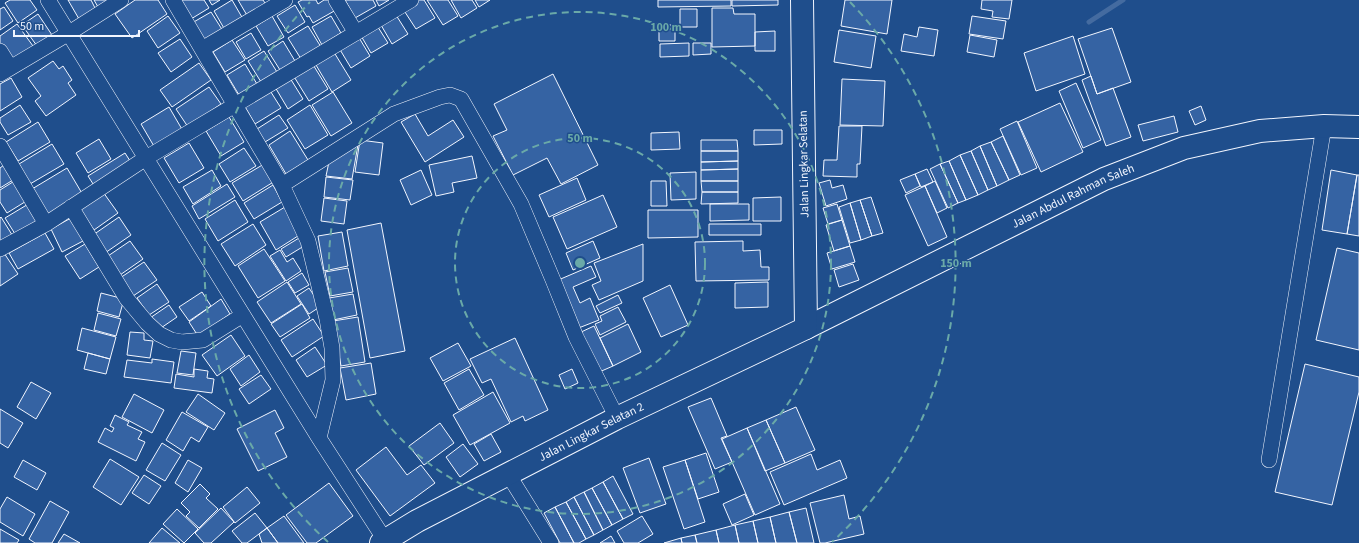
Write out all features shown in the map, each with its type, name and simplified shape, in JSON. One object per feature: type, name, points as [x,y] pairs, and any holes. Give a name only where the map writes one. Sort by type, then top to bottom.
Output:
[{"type":"main road","name":"Jalan Lingkar Selatan","points":[[802,0],[806,328]]},
{"type":"main road","name":"Jalan Abdul Rahman Saleh","points":[[806,328],[1104,178],[1184,148],[1260,131],[1324,126],[1359,127]]},
{"type":"main road","name":"Jalan Lingkar Selatan 2","points":[[383,541],[617,418],[806,328]]},
{"type":"street","points":[[48,0],[383,541]]},
{"type":"street","points":[[0,51],[5,70],[69,33],[121,0]]},
{"type":"street","points":[[172,0],[282,185],[308,241],[327,319],[332,348],[333,380],[319,438]]},
{"type":"street","points":[[202,49],[285,0]]},
{"type":"street","points":[[336,0],[356,33]]},
{"type":"street","points":[[0,249],[46,224],[146,158],[411,0]]},
{"type":"street","points":[[282,185],[394,114],[440,97],[450,96],[461,99],[520,204],[576,336],[617,418]]},
{"type":"street","points":[[1269,460],[1324,126]]},
{"type":"street","points":[[0,146],[46,224]]},
{"type":"street","points":[[71,207],[127,298],[147,323],[159,334],[171,340],[182,342],[203,340],[243,315]]},
{"type":"street","points":[[508,474],[551,543]]},
{"type":"building","points":[[10,0],[30,0],[37,10],[18,23],[5,3]]},
{"type":"building","points":[[68,0],[91,0],[95,8],[79,19]]},
{"type":"building","points":[[94,0],[110,0],[98,7]]},
{"type":"building","points":[[135,0],[158,0],[167,14],[132,38],[115,14]]},
{"type":"building","points":[[179,0],[204,0],[209,8],[191,19]]},
{"type":"building","points":[[209,0],[220,0],[212,5]]},
{"type":"building","points":[[232,0],[243,19],[225,30],[214,11]]},
{"type":"building","points":[[238,0],[263,0],[267,6],[248,17]]},
{"type":"building","points":[[302,0],[316,0],[318,4],[324,0],[330,0],[336,10],[313,23],[309,16],[307,17],[298,2]]},
{"type":"building","points":[[345,0],[373,0],[376,6],[355,18]]},
{"type":"building","points":[[376,0],[389,0],[379,6]]},
{"type":"building","points":[[418,0],[424,0],[435,18],[416,29],[403,9]]},
{"type":"building","points":[[427,0],[448,0],[458,16],[443,25]]},
{"type":"building","points":[[451,0],[472,0],[477,8],[461,18]]},
{"type":"building","points":[[475,0],[490,0],[479,7]]},
{"type":"building","points":[[658,0],[731,0],[731,6],[658,7]]},
{"type":"building","points":[[732,0],[778,0],[778,5],[732,6]]},
{"type":"building","points":[[845,0],[892,0],[887,34],[841,26]]},
{"type":"building","points":[[982,0],[1012,0],[1009,19],[992,17],[993,11],[981,9]]},
{"type":"building","points":[[295,5],[305,22],[288,33],[277,16]]},
{"type":"building","points":[[4,7],[13,21],[0,30],[0,9]]},
{"type":"building","points":[[712,8],[733,8],[734,14],[755,14],[755,46],[712,47]]},
{"type":"building","points":[[680,9],[697,9],[697,27],[680,27]]},
{"type":"building","points":[[211,12],[223,31],[204,42],[192,23]]},
{"type":"building","points":[[38,14],[52,35],[37,46],[22,25]]},
{"type":"building","points":[[396,15],[408,34],[392,44],[381,25]]},
{"type":"building","points":[[168,16],[180,33],[158,48],[147,31]]},
{"type":"building","points":[[272,16],[284,37],[268,46],[256,26]]},
{"type":"building","points":[[331,16],[341,33],[322,45],[312,27]]},
{"type":"building","points":[[972,16],[1006,21],[1003,39],[969,34]]},
{"type":"building","points":[[17,24],[33,46],[12,60],[0,43],[0,36]]},
{"type":"building","points":[[376,24],[388,43],[371,53],[360,34]]},
{"type":"building","points":[[659,25],[675,25],[675,41],[659,41]]},
{"type":"building","points":[[308,26],[321,47],[301,59],[288,38]]},
{"type":"building","points":[[919,27],[938,30],[934,56],[901,51],[904,34],[917,37]]},
{"type":"building","points":[[1112,28],[1131,82],[1097,94],[1078,39]]},
{"type":"building","points":[[839,30],[876,36],[871,68],[834,62]]},
{"type":"building","points":[[775,31],[775,51],[755,51],[755,32]]},
{"type":"building","points":[[251,33],[261,50],[246,59],[236,42]]},
{"type":"building","points":[[970,35],[997,40],[994,57],[967,52]]},
{"type":"building","points":[[358,36],[370,56],[351,68],[339,48]]},
{"type":"building","points":[[1073,36],[1085,74],[1036,91],[1024,53]]},
{"type":"building","points":[[180,39],[192,57],[171,72],[158,53]]},
{"type":"building","points":[[232,40],[245,60],[225,72],[213,52]]},
{"type":"building","points":[[283,41],[295,61],[280,70],[268,51]]},
{"type":"building","points":[[689,43],[689,56],[660,57],[660,44]]},
{"type":"building","points":[[693,43],[711,43],[711,54],[693,55]]},
{"type":"building","points":[[332,49],[351,80],[332,92],[313,60]]},
{"type":"building","points":[[264,51],[277,72],[261,82],[248,61]]},
{"type":"building","points":[[53,61],[59,69],[63,66],[72,80],[68,83],[76,95],[46,116],[35,101],[41,96],[28,78]]},
{"type":"building","points":[[199,63],[211,80],[172,107],[160,90]]},
{"type":"building","points":[[312,63],[328,89],[309,101],[293,75]]},
{"type":"building","points":[[245,64],[257,84],[239,95],[227,75]]},
{"type":"building","points":[[553,74],[598,165],[561,184],[547,158],[513,175],[493,136],[507,130],[494,104]]},
{"type":"building","points":[[1091,76],[1097,94],[1113,88],[1131,137],[1106,146],[1082,80]]},
{"type":"building","points":[[11,78],[22,97],[0,111],[0,84]]},
{"type":"building","points":[[290,78],[303,99],[288,109],[275,87]]},
{"type":"building","points":[[842,79],[885,81],[883,126],[840,125]]},
{"type":"building","points":[[1076,83],[1101,140],[1083,148],[1059,91]]},
{"type":"building","points":[[209,87],[221,104],[188,127],[176,109]]},
{"type":"building","points":[[269,89],[281,108],[255,124],[244,105]]},
{"type":"building","points":[[333,92],[352,123],[331,136],[312,105]]},
{"type":"building","points":[[1060,103],[1083,152],[1041,172],[1018,122]]},
{"type":"building","points":[[20,105],[31,122],[8,135],[0,122],[0,118]]},
{"type":"building","points":[[310,105],[328,135],[305,149],[287,120]]},
{"type":"building","points":[[1201,106],[1206,120],[1195,125],[1189,111]]},
{"type":"building","points":[[169,107],[183,131],[155,148],[141,124]]},
{"type":"building","points":[[415,114],[428,136],[453,120],[464,137],[425,162],[401,122]]},
{"type":"building","points":[[279,115],[288,128],[265,142],[257,129]]},
{"type":"building","points":[[1174,116],[1178,132],[1143,141],[1138,125]]},
{"type":"building","points":[[229,117],[244,142],[221,156],[206,131]]},
{"type":"building","points":[[1017,121],[1037,168],[1021,175],[1000,129]]},
{"type":"building","points":[[38,122],[50,142],[18,161],[6,142]]},
{"type":"building","points":[[839,126],[862,126],[860,164],[857,164],[857,177],[823,176],[824,160],[837,160]]},
{"type":"building","points":[[754,130],[782,130],[782,144],[754,145]]},
{"type":"building","points":[[290,131],[308,160],[286,174],[269,145]]},
{"type":"building","points":[[679,132],[680,149],[651,150],[651,133]]},
{"type":"building","points":[[1003,136],[1020,175],[1009,180],[991,142]]},
{"type":"building","points":[[99,139],[111,159],[88,173],[76,153]]},
{"type":"building","points":[[359,139],[352,179],[326,176],[330,157]]},
{"type":"building","points":[[360,140],[383,143],[379,175],[355,172]]},
{"type":"building","points":[[701,140],[737,140],[738,151],[701,151]]},
{"type":"building","points":[[991,142],[1009,180],[997,186],[980,146]]},
{"type":"building","points":[[189,143],[204,168],[179,183],[164,158]]},
{"type":"building","points":[[52,144],[64,164],[30,184],[19,164]]},
{"type":"building","points":[[980,146],[997,186],[988,190],[971,151]]},
{"type":"building","points":[[244,148],[256,166],[230,182],[219,164]]},
{"type":"building","points":[[701,151],[738,151],[738,161],[701,162]]},
{"type":"building","points":[[971,151],[988,190],[978,195],[960,155]]},
{"type":"building","points":[[125,153],[132,164],[95,187],[88,176]]},
{"type":"building","points":[[960,155],[978,195],[966,200],[949,161]]},
{"type":"building","points":[[472,156],[477,178],[452,183],[454,192],[436,196],[429,165]]},
{"type":"building","points":[[738,161],[738,169],[701,170],[701,162]]},
{"type":"building","points":[[949,161],[966,200],[958,203],[940,164]]},
{"type":"building","points":[[264,164],[275,181],[243,201],[232,183]]},
{"type":"building","points":[[940,164],[958,203],[948,208],[930,169]]},
{"type":"building","points":[[4,165],[13,180],[0,188],[0,168]]},
{"type":"building","points":[[67,168],[83,195],[49,216],[32,189]]},
{"type":"building","points":[[738,169],[738,181],[701,181],[701,170]]},
{"type":"building","points":[[927,169],[933,182],[921,187],[915,174]]},
{"type":"building","points":[[212,170],[221,186],[193,204],[183,187]]},
{"type":"building","points":[[421,170],[432,195],[411,205],[400,180]]},
{"type":"building","points":[[1331,170],[1357,175],[1347,234],[1322,230]]},
{"type":"building","points":[[696,172],[696,199],[671,200],[670,173]]},
{"type":"building","points":[[915,174],[920,186],[906,193],[900,180]]},
{"type":"building","points":[[1357,175],[1359,175],[1359,236],[1347,234]]},
{"type":"building","points":[[326,177],[353,180],[350,200],[324,197]]},
{"type":"building","points":[[577,178],[586,200],[549,217],[539,195]]},
{"type":"building","points":[[16,180],[28,200],[7,213],[0,202],[0,190]]},
{"type":"building","points":[[830,180],[832,188],[843,185],[847,199],[826,206],[819,183]]},
{"type":"building","points":[[651,181],[666,181],[667,206],[651,206]]},
{"type":"building","points":[[701,181],[738,181],[738,192],[702,192]]},
{"type":"building","points":[[935,181],[947,208],[937,213],[925,186]]},
{"type":"building","points":[[227,184],[235,197],[199,219],[192,206]]},
{"type":"building","points":[[273,185],[282,202],[254,219],[244,203]]},
{"type":"building","points":[[925,186],[947,237],[928,246],[905,195]]},
{"type":"building","points":[[103,192],[118,213],[94,230],[79,209]]},
{"type":"building","points":[[702,192],[738,192],[738,203],[701,204]]},
{"type":"building","points":[[603,195],[617,227],[567,249],[553,217]]},
{"type":"building","points":[[781,197],[781,221],[753,221],[753,198]]},
{"type":"building","points":[[871,197],[883,233],[872,236],[860,200]]},
{"type":"building","points":[[324,198],[347,201],[344,224],[321,221]]},
{"type":"building","points":[[235,200],[248,222],[218,241],[205,219]]},
{"type":"building","points":[[860,200],[872,236],[861,240],[850,203]]},
{"type":"building","points":[[30,203],[41,222],[17,237],[5,218]]},
{"type":"building","points":[[850,203],[861,240],[850,243],[839,207]]},
{"type":"building","points":[[710,204],[749,204],[749,220],[710,221]]},
{"type":"building","points":[[837,204],[842,220],[828,224],[823,208]]},
{"type":"building","points":[[285,207],[301,234],[276,250],[260,222]]},
{"type":"building","points":[[648,210],[698,210],[698,237],[648,238]]},
{"type":"building","points":[[1,217],[14,238],[0,246],[0,218]]},
{"type":"building","points":[[119,217],[131,235],[105,253],[93,235]]},
{"type":"building","points":[[71,218],[83,241],[62,252],[51,229]]},
{"type":"building","points":[[842,220],[850,246],[834,251],[826,225]]},
{"type":"building","points":[[381,223],[405,351],[370,358],[347,230]]},
{"type":"building","points":[[253,224],[266,245],[235,266],[221,244]]},
{"type":"building","points":[[709,224],[761,224],[761,235],[709,235]]},
{"type":"building","points":[[342,232],[348,266],[324,271],[318,236]]},
{"type":"building","points":[[45,233],[54,249],[18,269],[9,253]]},
{"type":"building","points":[[299,238],[304,246],[286,257],[281,249]]},
{"type":"building","points":[[130,241],[143,259],[120,275],[108,256]]},
{"type":"building","points":[[593,241],[600,258],[573,270],[566,253]]},
{"type":"building","points":[[743,241],[743,251],[760,250],[761,267],[769,267],[769,280],[696,281],[695,242]]},
{"type":"building","points":[[85,244],[99,267],[80,279],[65,256]]},
{"type":"building","points":[[643,244],[643,281],[599,300],[592,285],[601,281],[594,263]]},
{"type":"building","points":[[850,246],[855,262],[832,269],[827,253]]},
{"type":"building","points":[[1337,248],[1359,253],[1359,350],[1316,340]]},
{"type":"building","points":[[264,249],[285,281],[258,298],[238,266]]},
{"type":"building","points":[[2,250],[18,274],[0,286],[0,251]]},
{"type":"building","points":[[280,250],[287,262],[293,258],[301,271],[286,281],[270,256]]},
{"type":"building","points":[[144,262],[157,280],[133,296],[120,278]]},
{"type":"building","points":[[853,264],[859,280],[839,287],[834,270]]},
{"type":"building","points":[[591,266],[596,277],[573,287],[580,303],[590,298],[599,320],[576,329],[556,281]]},
{"type":"building","points":[[348,268],[353,292],[330,296],[325,272]]},
{"type":"building","points":[[302,273],[309,285],[295,293],[288,282]]},
{"type":"building","points":[[287,282],[301,304],[271,323],[257,302]]},
{"type":"building","points":[[768,282],[768,307],[735,308],[735,283]]},
{"type":"building","points":[[157,284],[169,302],[149,315],[137,298]]},
{"type":"building","points":[[670,285],[688,325],[661,337],[643,298]]},
{"type":"building","points":[[309,288],[321,306],[309,314],[297,296]]},
{"type":"building","points":[[202,292],[211,306],[189,321],[179,307]]},
{"type":"building","points":[[101,293],[124,299],[119,317],[97,311]]},
{"type":"building","points":[[353,294],[357,315],[333,320],[329,298]]},
{"type":"building","points":[[618,295],[622,303],[600,313],[596,306]]},
{"type":"building","points":[[221,299],[230,314],[198,336],[189,322]]},
{"type":"building","points":[[302,304],[310,318],[280,337],[271,324]]},
{"type":"building","points":[[169,305],[177,317],[158,330],[150,318]]},
{"type":"building","points":[[618,307],[626,322],[600,335],[595,324],[602,321],[600,316]]},
{"type":"building","points":[[98,313],[121,319],[116,336],[94,330]]},
{"type":"building","points":[[358,317],[365,362],[341,366],[333,321]]},
{"type":"building","points":[[313,319],[324,336],[292,357],[281,340]]},
{"type":"building","points":[[628,324],[641,352],[613,366],[600,338]]},
{"type":"building","points":[[594,326],[613,366],[597,373],[579,333]]},
{"type":"building","points":[[82,328],[116,337],[110,359],[77,350]]},
{"type":"building","points":[[130,332],[144,333],[144,340],[153,341],[150,358],[127,355]]},
{"type":"building","points":[[231,335],[245,356],[217,376],[202,355]]},
{"type":"building","points":[[515,338],[548,410],[525,421],[523,416],[511,422],[491,379],[482,383],[470,359]]},
{"type":"building","points":[[458,343],[471,366],[443,381],[430,358]]},
{"type":"building","points":[[315,347],[327,365],[307,377],[296,360]]},
{"type":"building","points":[[181,351],[196,353],[193,375],[177,373]]},
{"type":"building","points":[[88,353],[110,359],[106,374],[84,369]]},
{"type":"building","points":[[249,355],[260,372],[241,386],[230,369]]},
{"type":"building","points":[[152,359],[174,362],[171,383],[124,377],[127,360],[152,363]]},
{"type":"building","points":[[371,363],[376,394],[346,400],[340,368]]},
{"type":"building","points":[[1305,364],[1359,377],[1359,392],[1332,505],[1275,492]]},
{"type":"building","points":[[194,369],[208,371],[207,378],[214,379],[212,393],[174,388],[176,374],[194,377]]},
{"type":"building","points":[[469,369],[484,395],[459,410],[444,383]]},
{"type":"building","points":[[572,369],[578,383],[565,389],[559,375]]},
{"type":"building","points":[[261,375],[271,389],[249,404],[239,389]]},
{"type":"building","points":[[31,382],[51,393],[36,419],[17,407]]},
{"type":"building","points":[[493,392],[510,423],[470,445],[453,415]]},
{"type":"building","points":[[134,394],[164,410],[152,433],[122,417]]},
{"type":"building","points":[[198,394],[225,413],[214,430],[186,412]]},
{"type":"building","points":[[711,398],[727,436],[721,438],[732,462],[715,469],[688,407]]},
{"type":"building","points":[[796,407],[815,450],[785,463],[766,420]]},
{"type":"building","points":[[0,409],[23,423],[8,448],[0,443]]},
{"type":"building","points":[[275,410],[284,428],[275,433],[287,457],[258,471],[237,429]]},
{"type":"building","points":[[182,412],[208,427],[199,442],[191,437],[183,451],[166,440]]},
{"type":"building","points":[[115,415],[129,422],[127,425],[142,432],[138,439],[145,442],[136,461],[98,442],[105,428],[112,432],[114,428],[110,426]]},
{"type":"building","points":[[766,420],[785,463],[765,471],[747,428]]},
{"type":"building","points":[[440,423],[454,443],[424,465],[409,446]]},
{"type":"building","points":[[747,428],[780,504],[755,515],[722,439]]},
{"type":"building","points":[[491,434],[501,452],[484,461],[474,444]]},
{"type":"building","points":[[162,443],[181,455],[165,481],[146,470]]},
{"type":"building","points":[[463,444],[478,464],[460,477],[446,457]]},
{"type":"building","points":[[386,447],[407,475],[421,465],[435,483],[390,516],[356,470]]},
{"type":"building","points":[[706,453],[719,492],[698,499],[685,460]]},
{"type":"building","points":[[811,454],[817,470],[840,460],[847,478],[784,505],[770,472]]},
{"type":"building","points":[[649,458],[666,504],[640,513],[623,468]]},
{"type":"building","points":[[110,459],[139,477],[121,505],[93,487]]},
{"type":"building","points":[[23,460],[46,473],[37,490],[14,477]]},
{"type":"building","points":[[188,460],[202,468],[188,492],[175,483]]},
{"type":"building","points":[[685,460],[705,522],[684,529],[663,467]]},
{"type":"building","points":[[144,475],[161,486],[149,504],[132,493]]},
{"type":"building","points":[[613,476],[633,514],[623,519],[603,482]]},
{"type":"building","points":[[603,482],[623,519],[612,525],[592,488]]},
{"type":"building","points":[[329,483],[353,516],[316,543],[307,543],[286,515]]},
{"type":"building","points":[[200,484],[210,494],[206,498],[218,509],[199,528],[186,516],[190,512],[181,503]]},
{"type":"building","points":[[247,487],[260,503],[235,523],[223,507]]},
{"type":"building","points":[[592,488],[612,525],[603,530],[584,492]]},
{"type":"building","points":[[584,492],[603,530],[594,535],[574,497]]},
{"type":"building","points":[[745,494],[754,515],[732,525],[723,504]]},
{"type":"building","points":[[844,495],[849,519],[860,516],[864,534],[820,543],[810,503]]},
{"type":"building","points":[[7,497],[35,514],[23,536],[0,522],[0,509]]},
{"type":"building","points":[[574,497],[594,535],[586,539],[566,502]]},
{"type":"building","points":[[50,501],[69,512],[52,543],[35,543],[29,539]]},
{"type":"building","points":[[566,502],[586,539],[579,543],[574,543],[555,507]]},
{"type":"building","points":[[555,507],[574,543],[560,543],[544,513]]},
{"type":"building","points":[[221,508],[234,522],[211,543],[204,543],[195,533]]},
{"type":"building","points":[[806,508],[814,543],[797,543],[789,512]]},
{"type":"building","points":[[177,509],[198,529],[184,543],[163,524]]},
{"type":"building","points":[[789,512],[797,543],[776,543],[770,517]]},
{"type":"building","points":[[255,513],[267,528],[247,543],[242,543],[232,531]]},
{"type":"building","points":[[284,516],[304,543],[278,543],[267,528]]},
{"type":"building","points":[[642,516],[653,534],[638,543],[624,543],[617,531]]},
{"type":"building","points":[[770,517],[776,543],[758,543],[753,521]]},
{"type":"building","points":[[753,521],[758,543],[739,543],[735,525]]},
{"type":"building","points":[[735,525],[739,543],[719,543],[716,530]]},
{"type":"building","points":[[162,528],[180,543],[149,543]]},
{"type":"building","points":[[267,528],[278,543],[262,543],[259,534]]},
{"type":"building","points":[[0,529],[19,540],[17,543],[0,543]]},
{"type":"building","points":[[716,530],[719,543],[697,543],[695,535]]},
{"type":"building","points":[[64,534],[80,543],[58,543]]},
{"type":"building","points":[[695,535],[697,543],[682,543],[681,538]]},
{"type":"building","points":[[611,536],[615,543],[600,543]]},
{"type":"building","points":[[681,538],[682,543],[664,543]]},
{"type":"waterway","points":[[1089,22],[1123,0]]}]
